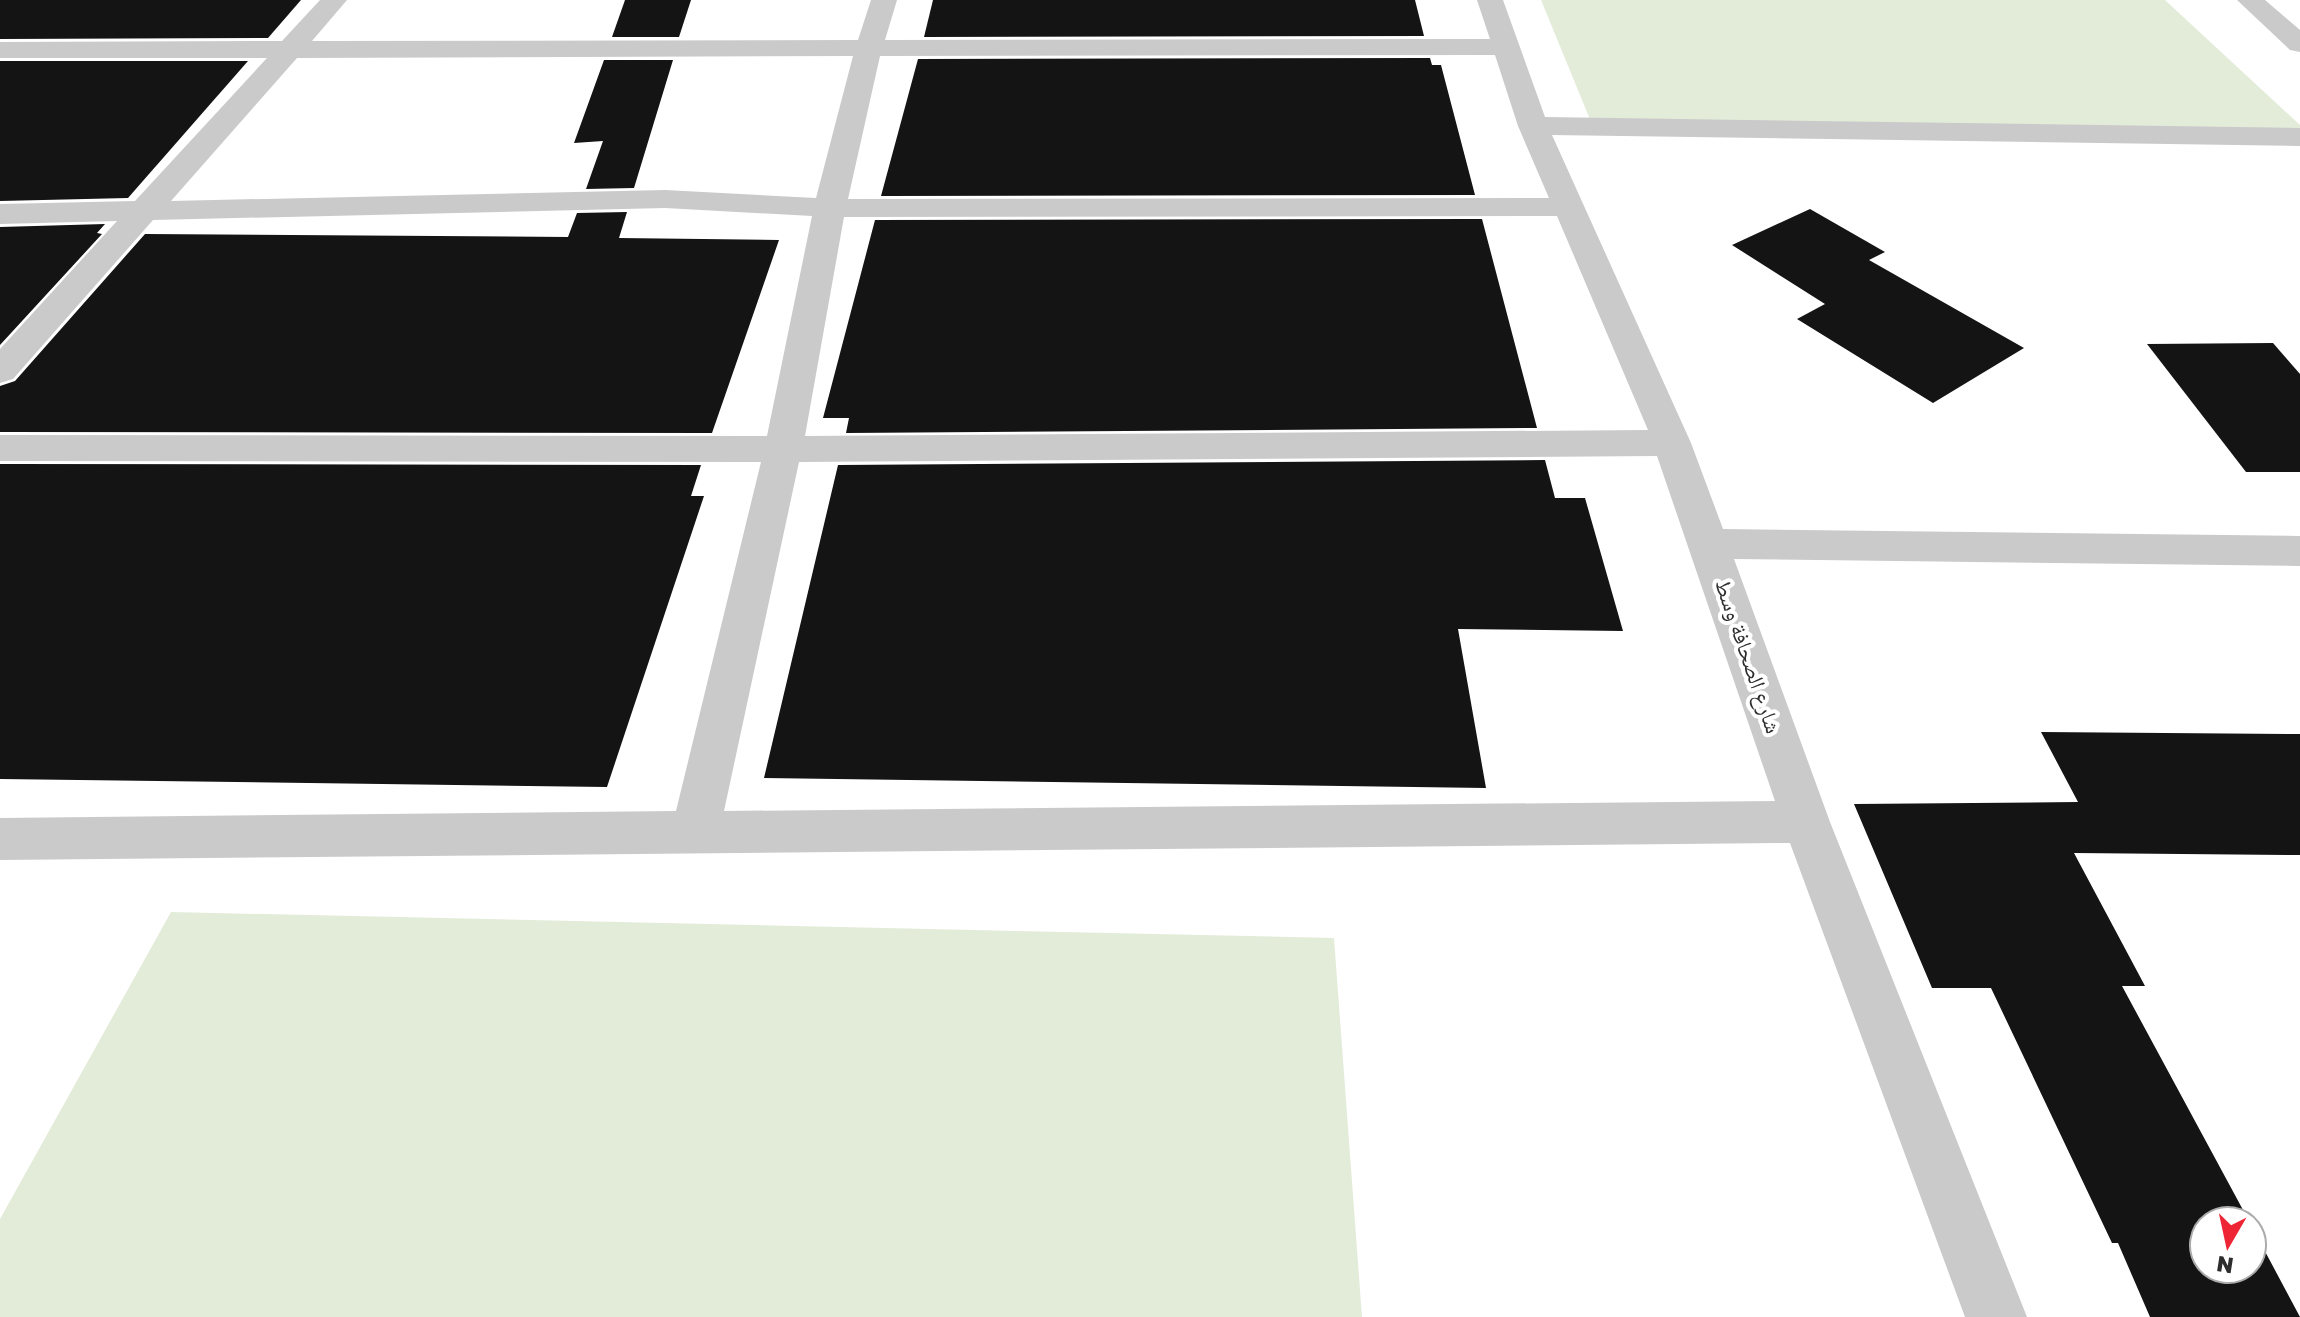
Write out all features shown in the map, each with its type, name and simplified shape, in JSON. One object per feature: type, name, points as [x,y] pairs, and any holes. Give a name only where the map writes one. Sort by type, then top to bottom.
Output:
[{"type":"street","points":[[0,371],[334,0]]},
{"type":"street","points":[[695,833],[783,449],[830,208],[868,48],[884,0]]},
{"type":"street","name":"شارع الصحافة وسط","points":[[1490,0],[1533,126],[1672,443],[1806,822],[1996,1317]]},
{"type":"street","points":[[2250,0],[2300,44]]},
{"type":"street","points":[[0,50],[1505,47]]},
{"type":"street","points":[[1533,126],[2300,137]]},
{"type":"street","points":[[0,214],[665,199],[830,208],[1567,207]]},
{"type":"street","points":[[0,448],[783,449],[1672,443]]},
{"type":"street","points":[[1710,544],[2300,551]]},
{"type":"street","points":[[0,839],[1806,822]]},
{"type":"green space","points":[[1541,0],[2165,0],[2300,125],[2300,135],[1596,134]]},
{"type":"green space","points":[[171,912],[1334,938],[1362,1317],[0,1317],[0,1219]]},
{"type":"building","points":[[0,0],[301,0],[268,38],[0,39]]},
{"type":"building","points":[[625,0],[691,0],[679,37],[612,37]]},
{"type":"building","points":[[933,0],[1415,0],[1424,36],[924,37]]},
{"type":"building","points":[[1430,58],[1432,65],[1441,65],[1475,195],[881,196],[918,59]]},
{"type":"building","points":[[604,60],[673,60],[634,188],[586,189],[603,141],[574,143]]},
{"type":"building","points":[[0,61],[248,61],[128,198],[0,201]]},
{"type":"building","points":[[1810,209],[1885,252],[1869,260],[2024,348],[1933,403],[1797,319],[1825,304],[1732,245]]},
{"type":"building","points":[[627,212],[619,238],[779,240],[712,433],[0,432],[0,386],[15,381],[145,234],[568,237],[577,213]]},
{"type":"building","points":[[1482,219],[1537,428],[846,433],[849,418],[823,418],[875,220]]},
{"type":"building","points":[[105,224],[97,233],[102,234],[0,345],[0,227]]},
{"type":"building","points":[[2273,343],[2300,374],[2300,472],[2246,472],[2147,344]]},
{"type":"building","points":[[1545,460],[1555,498],[1585,498],[1623,631],[1458,629],[1486,788],[764,778],[838,465]]},
{"type":"building","points":[[0,464],[701,465],[691,496],[704,496],[607,787],[0,779]]},
{"type":"building","points":[[2041,732],[2300,734],[2300,855],[2074,853],[2145,986],[2122,986],[2240,1205],[2188,1205],[2188,1285],[2268,1285],[2268,1257],[2300,1317],[2150,1317],[2118,1243],[2112,1243],[1991,988],[1932,988],[1854,804],[2078,802]]}]
